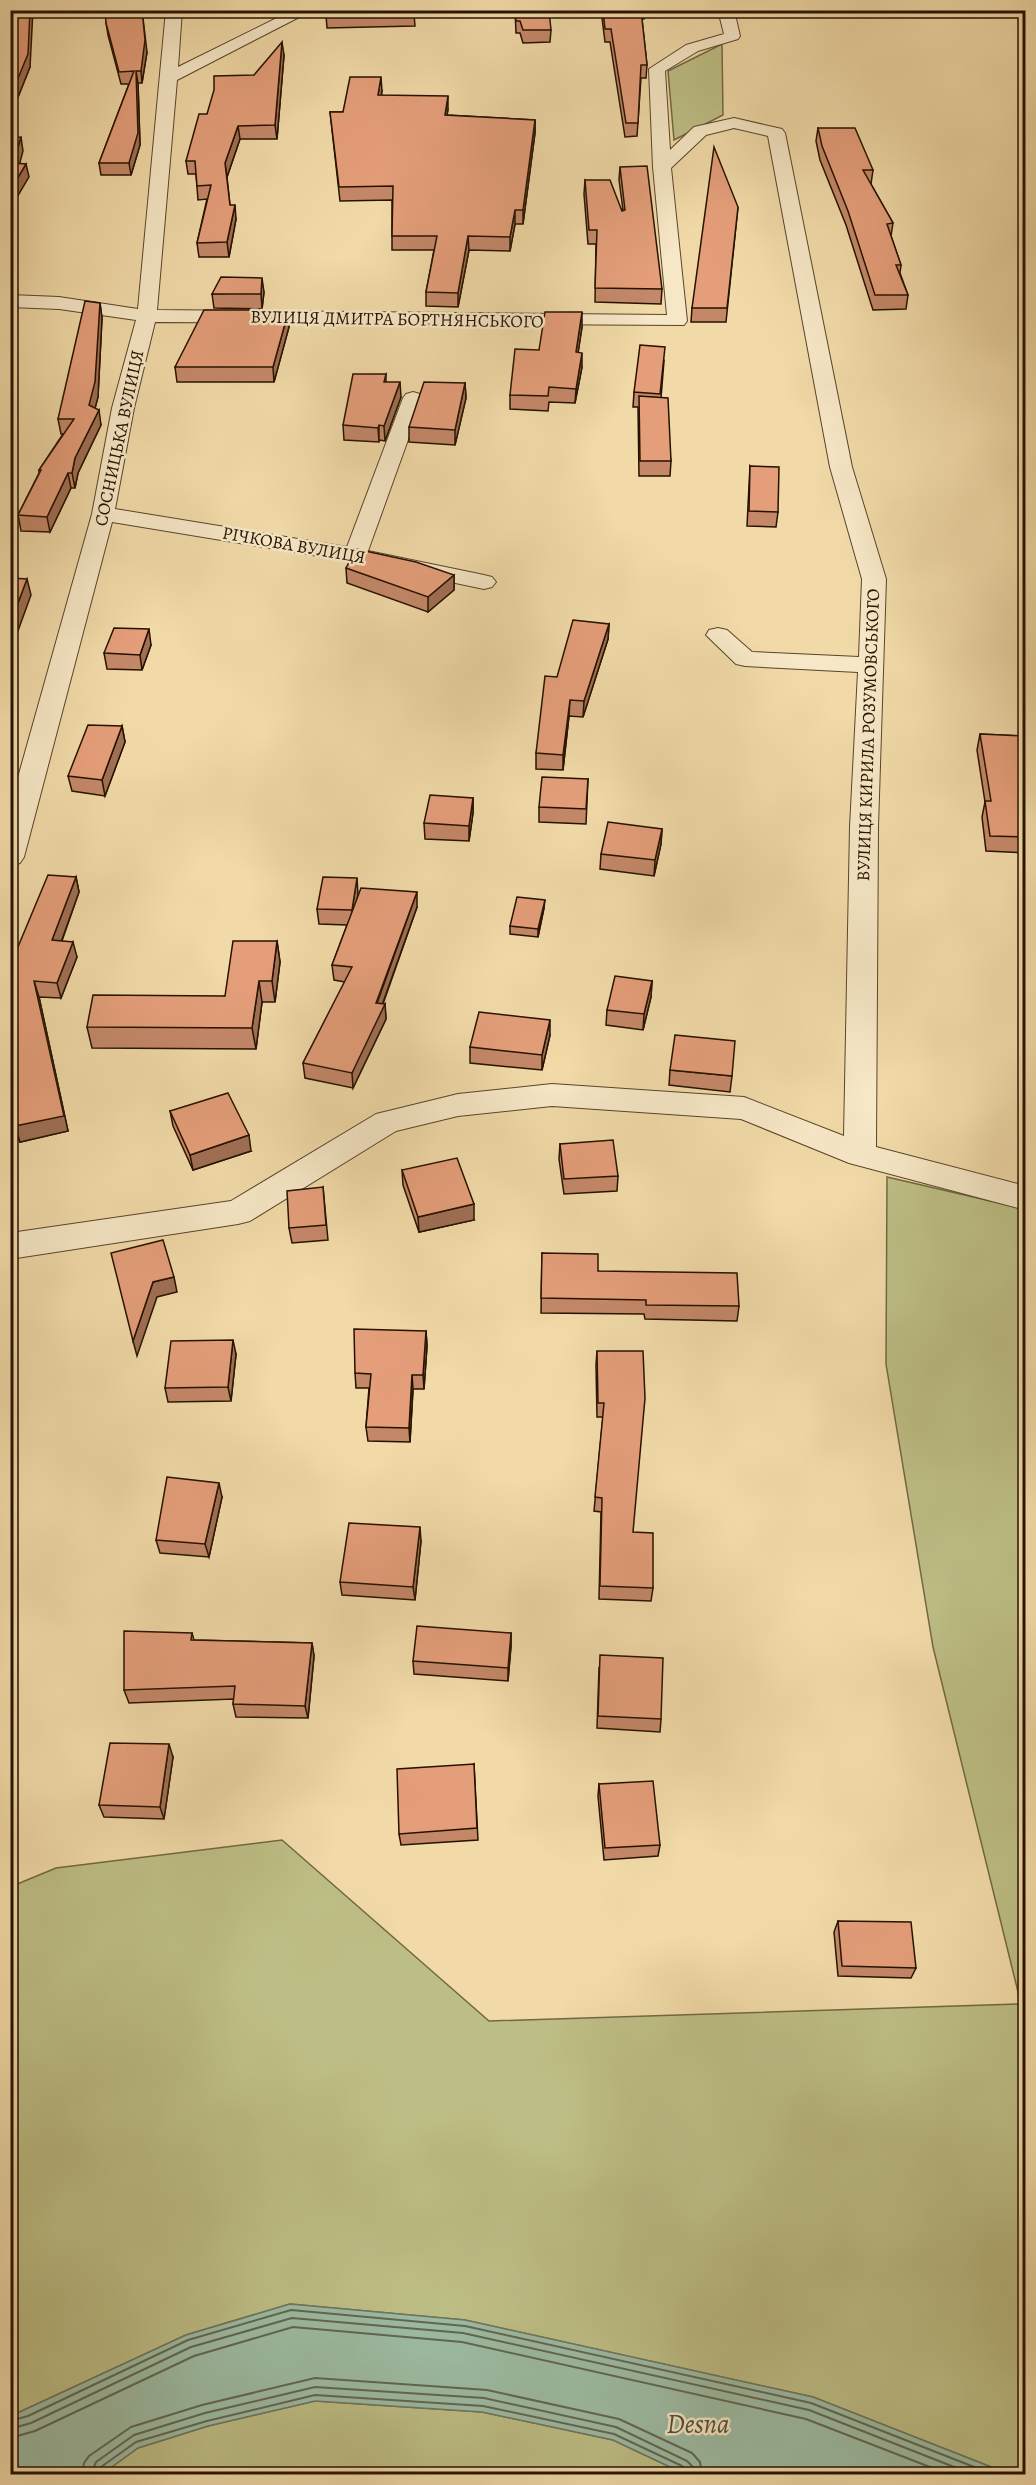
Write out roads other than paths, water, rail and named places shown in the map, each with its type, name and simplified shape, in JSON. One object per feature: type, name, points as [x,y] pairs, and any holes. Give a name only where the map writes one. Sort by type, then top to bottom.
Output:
[{"type":"street","name":"СОСНИЦЬКА ВУЛИЦЯ","points":[[10,857],[103,514],[123,408],[147,316],[170,78],[174,10]]},
{"type":"street","points":[[170,78],[306,10]]},
{"type":"street","points":[[662,167],[657,69],[692,48],[732,36],[726,10]]},
{"type":"street","name":"ВУЛИЦЯ КИРИЛА РОЗУМОВСЬКОГО","points":[[662,167],[700,131],[734,123],[776,133],[841,467],[874,579],[860,999],[860,1155]]},
{"type":"street","name":"ВУЛИЦЯ ДМИТРА БОРТНЯНСЬКОГО","points":[[10,301],[59,303],[147,316],[676,321],[662,167]]},
{"type":"street","points":[[355,555],[413,398]]},
{"type":"street","name":"РІЧКОВА ВУЛИЦЯ","points":[[103,514],[355,555],[484,582]]},
{"type":"street","points":[[718,635],[745,659],[870,665]]},
{"type":"street","points":[[10,1246],[238,1212],[387,1122],[470,1103],[552,1095],[744,1108],[860,1155],[1026,1198]]},
{"type":"water","name":"Desna","points":[[290,2304],[465,2320],[813,2397],[1009,2474],[685,2474],[613,2440],[482,2412],[315,2401],[208,2426],[138,2448],[102,2474],[11,2474],[11,2416],[186,2335]]}]
